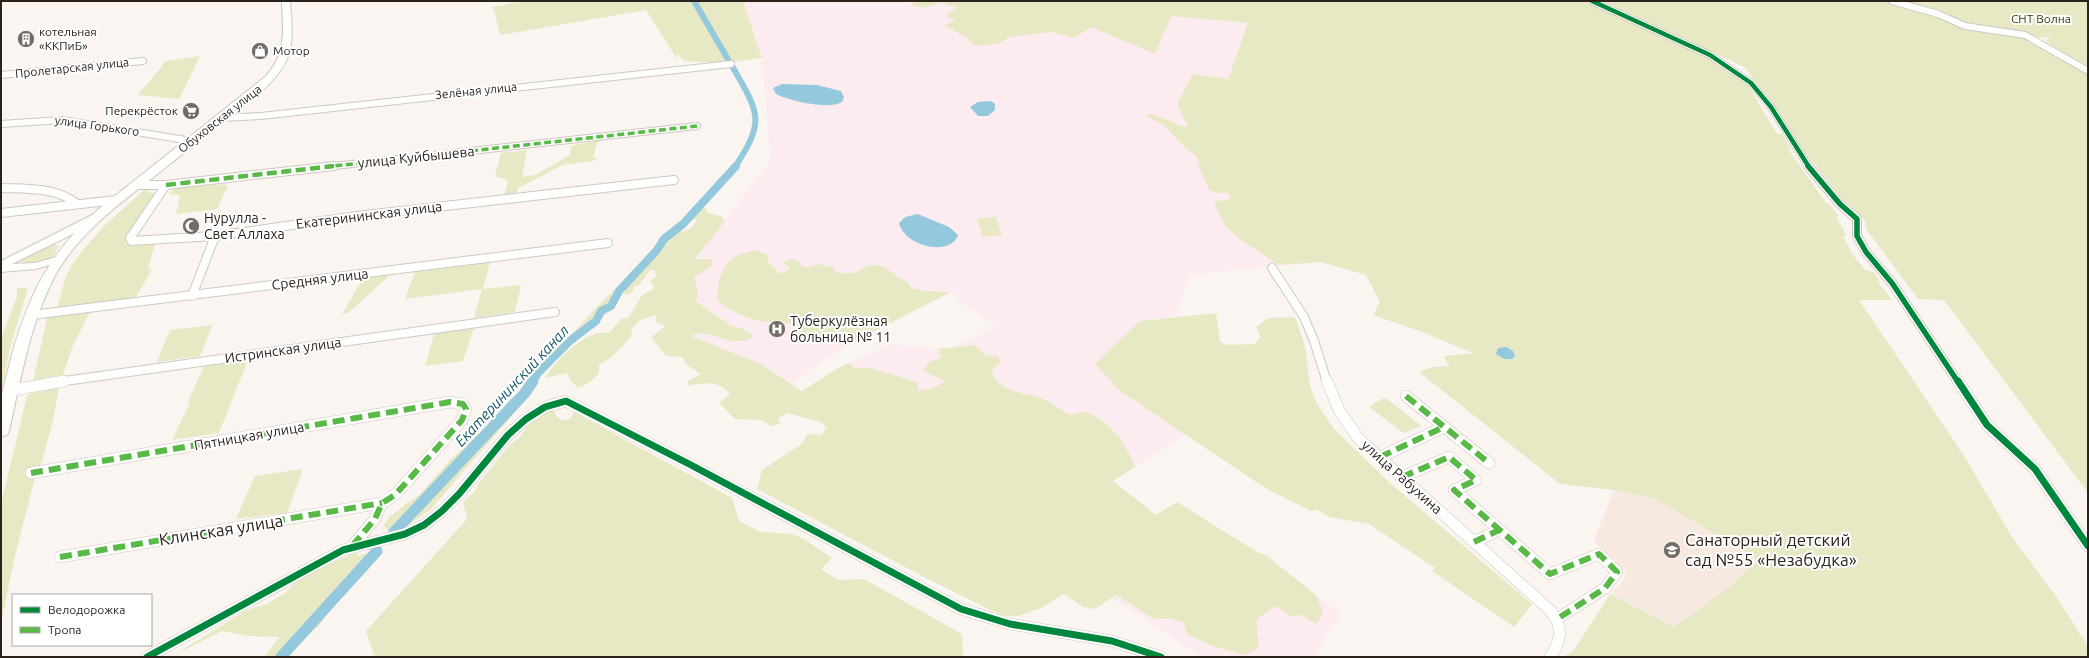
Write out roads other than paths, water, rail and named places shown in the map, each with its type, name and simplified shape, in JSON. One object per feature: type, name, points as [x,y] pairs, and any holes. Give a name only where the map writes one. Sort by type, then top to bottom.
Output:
[{"type":"main road","name":"Обуховская улица","points":[[1,431],[32,315],[46,281],[59,259],[73,241],[116,200],[265,84],[283,63],[288,44],[286,1]]},
{"type":"street","points":[[1592,1],[1715,58],[1731,68],[1755,87],[1771,107],[1806,164],[1840,204],[1857,219],[1857,236],[1866,252],[1892,283],[1986,425],[2035,469],[2088,546]]},
{"type":"street","points":[[1892,1],[1938,14],[1965,26],[2025,35],[2040,42],[2088,71]]},
{"type":"street","name":"Пролетарская улица","points":[[1,75],[143,61]]},
{"type":"street","name":"Зелёная улица","points":[[222,118],[261,116],[731,64]]},
{"type":"street","name":"улица Горького","points":[[1,124],[62,120],[192,141]]},
{"type":"street","name":"улица Куйбышева","points":[[135,185],[166,185],[697,126]]},
{"type":"street","name":"Екатерининская улица","points":[[166,185],[130,238],[131,241],[136,242],[215,236],[350,216],[674,180]]},
{"type":"street","points":[[1,188],[60,195],[74,200],[77,204]]},
{"type":"street","points":[[1,213],[116,200]]},
{"type":"street","points":[[1,265],[104,211]]},
{"type":"street","points":[[192,296],[215,236]]},
{"type":"street","points":[[37,247],[53,243],[73,241]]},
{"type":"street","name":"Средняя улица","points":[[32,315],[608,243]]},
{"type":"street","points":[[24,254],[17,260],[25,266],[38,271],[46,281]]},
{"type":"street","points":[[1,269],[59,259]]},
{"type":"street","name":"улица Рабухина","points":[[1272,268],[1308,324],[1329,390],[1341,417],[1358,438],[1551,611],[1557,619]]},
{"type":"street","name":"Истринская улица","points":[[12,390],[100,375],[555,312]]},
{"type":"street","points":[[1406,396],[1489,463]]},
{"type":"street","points":[[147,657],[353,545],[413,531],[425,525],[447,506],[525,420],[545,406],[566,401],[595,414],[967,612],[1010,626],[1116,641],[1161,657]]},
{"type":"street","name":"Пятницкая улица","points":[[31,473],[450,402],[459,402],[465,406],[466,412],[462,420],[395,495],[382,503]]},
{"type":"street","points":[[1380,457],[1444,427]]},
{"type":"street","points":[[1402,477],[1449,457],[1476,480],[1454,490],[1550,574],[1599,554],[1617,572],[1605,588],[1557,619],[1561,627],[1560,636],[1550,657]]},
{"type":"street","points":[[353,545],[375,519],[382,503]]},
{"type":"street","name":"Клинская улица","points":[[60,557],[382,503]]},
{"type":"street","points":[[1474,542],[1499,530]]},
{"type":"water","points":[[782,84],[817,85],[841,91],[844,97],[842,102],[828,105],[799,102],[776,94],[773,88]]},
{"type":"water","points":[[991,101],[995,104],[995,110],[988,116],[978,116],[970,107],[978,102]]},
{"type":"water","points":[[918,214],[949,227],[958,235],[954,242],[947,246],[938,247],[918,243],[910,238],[903,231],[899,223],[905,217]]},
{"type":"water","points":[[1506,347],[1513,351],[1515,356],[1512,359],[1504,359],[1496,354],[1498,348]]},
{"type":"waterway","name":"Екатерининский канал","points":[[694,1],[729,61]]},
{"type":"waterway","name":"Екатерининский канал","points":[[732,66],[748,95],[753,106],[755,116],[755,127],[751,138],[735,167]]},
{"type":"waterway","name":"Екатерининский канал","points":[[532,382],[538,373],[571,340],[596,321],[601,311],[611,306],[619,291],[657,250],[664,239],[683,224],[736,166]]},
{"type":"waterway","name":"Екатерининский канал","points":[[394,532],[524,394],[533,381]]},
{"type":"waterway","name":"Екатерининский канал","points":[[281,657],[377,551]]},
{"type":"place","name":"котельная «ККПиБ»","points":[[26,39]]},
{"type":"place","name":"Мотор","points":[[260,51]]},
{"type":"place","name":"Перекрёсток","points":[[191,111]]},
{"type":"place","name":"Нурулла - Свет Аллаха","points":[[191,226]]},
{"type":"place","name":"Туберкулёзная больница № 11","points":[[777,329]]},
{"type":"place","name":"Санаторный детский сад №55 «Незабудка»","points":[[1672,550]]},
{"type":"park label","name":"СНТ Волна","points":[[2041,19]]}]
